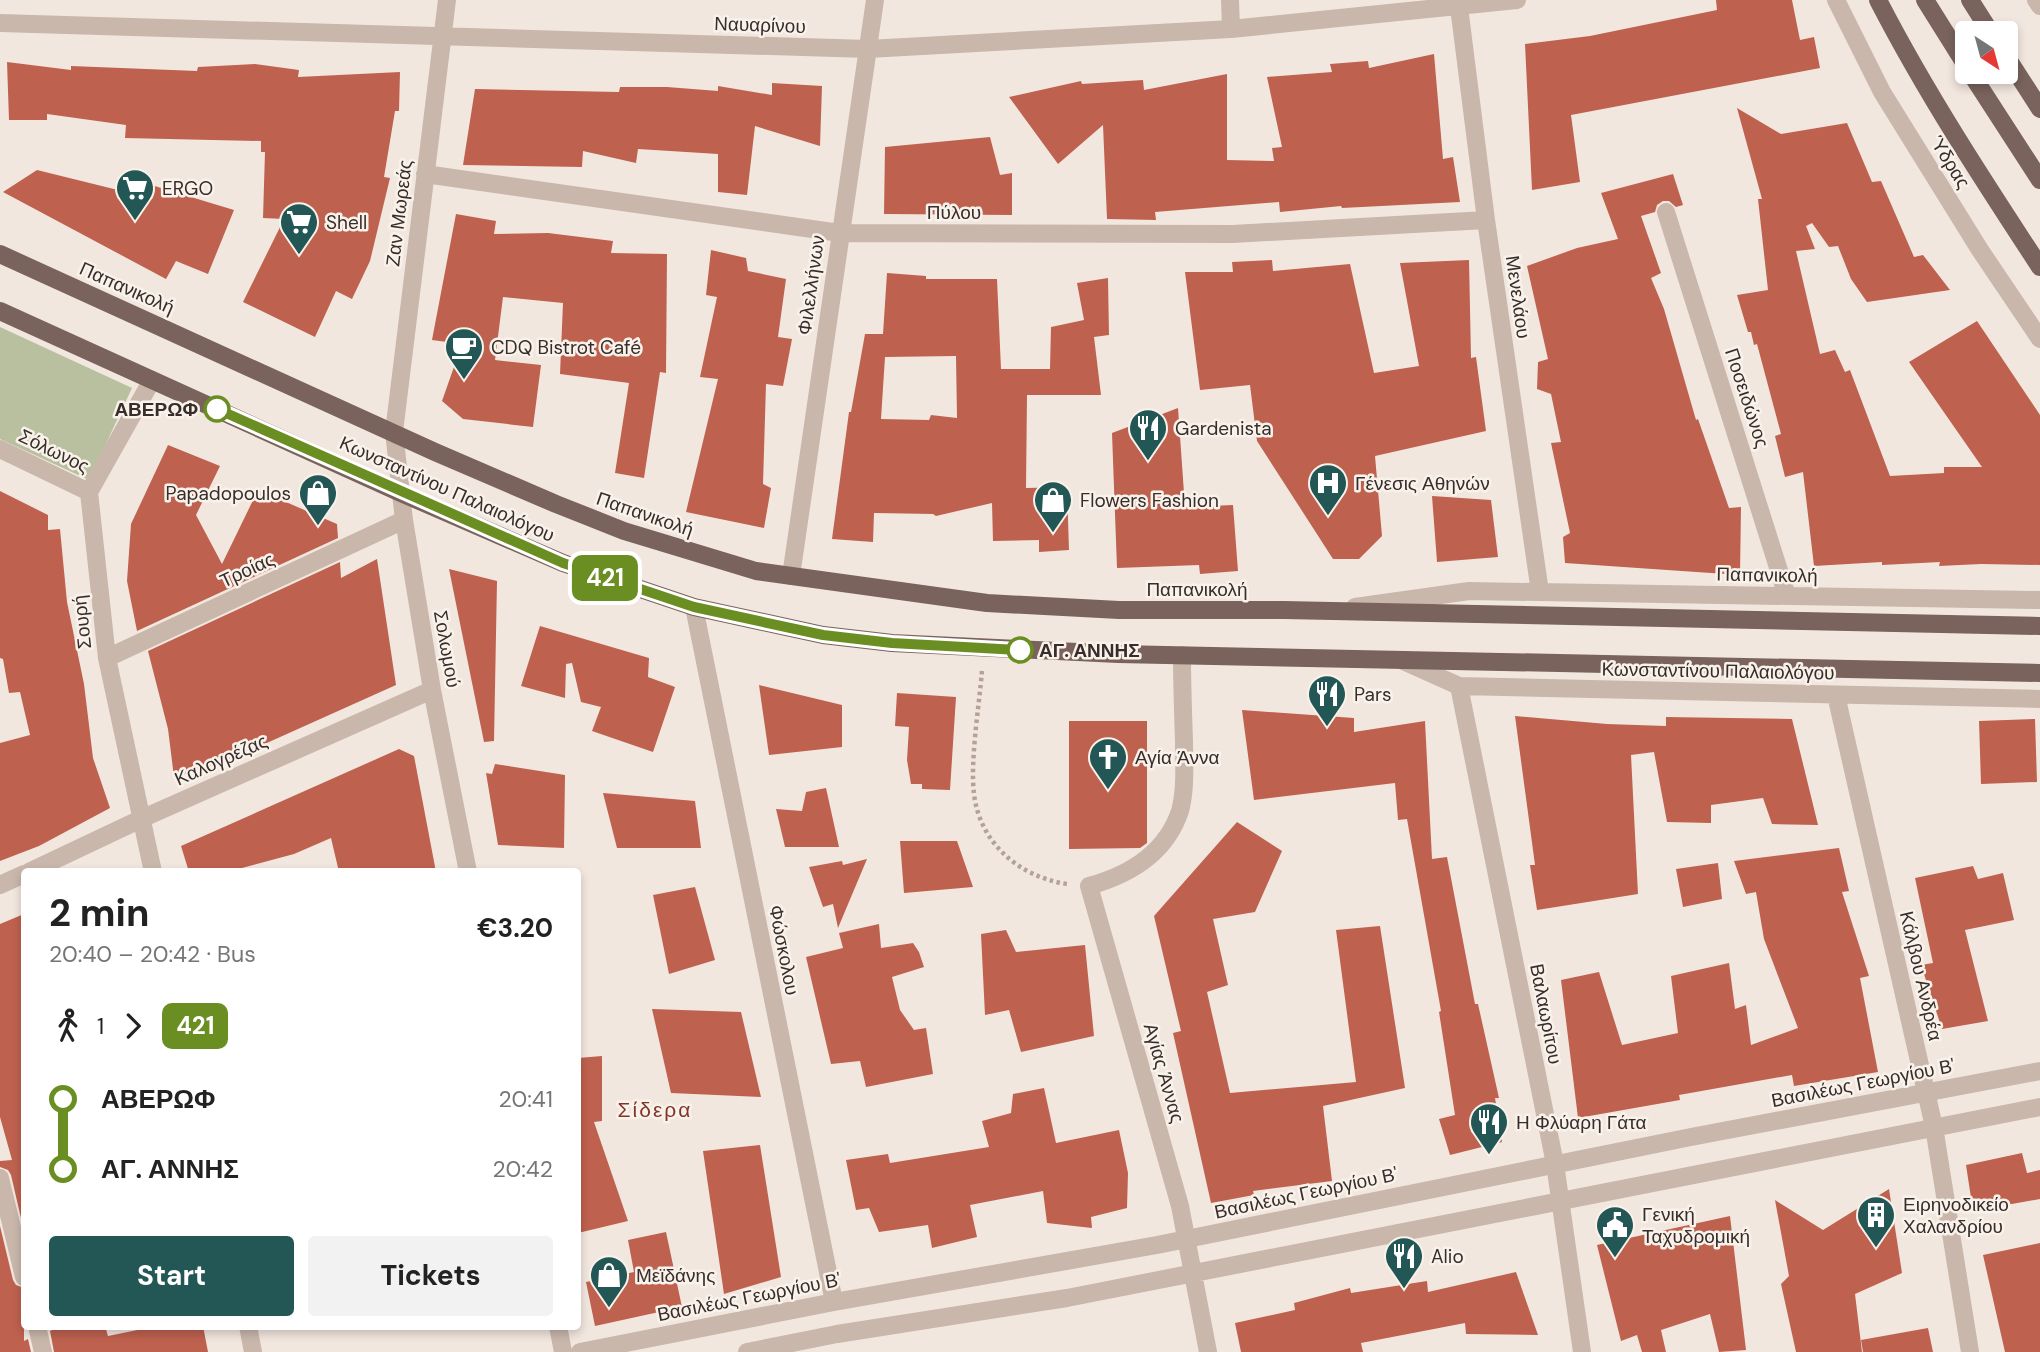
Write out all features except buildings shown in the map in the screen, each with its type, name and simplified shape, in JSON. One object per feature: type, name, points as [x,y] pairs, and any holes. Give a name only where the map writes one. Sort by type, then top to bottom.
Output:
[{"type":"main road","points":[[1878,0],[1958,142],[2040,267]]},
{"type":"main road","points":[[1925,0],[1955,49]]},
{"type":"main road","points":[[1970,0],[1983,21]]},
{"type":"main road","points":[[2018,74],[2040,109]]},
{"type":"main road","points":[[1977,84],[2040,180]]},
{"type":"main road","name":"Παπανικολή","points":[[0,254],[447,457],[624,531],[757,571],[987,603],[1119,610],[1327,611],[2040,626]]},
{"type":"main road","name":"Κωνσταντίνου Παλαιολόγου","points":[[0,311],[401,493],[563,563],[694,607],[823,635],[984,649],[2040,673]]},
{"type":"street","name":"Ζαν Μωρεάς","points":[[394,432],[447,0]]},
{"type":"street","name":"Φιλελλήνων","points":[[791,576],[875,0]]},
{"type":"street","points":[[1230,0],[1231,29]]},
{"type":"street","name":"Ναυαρίνου","points":[[0,23],[868,50],[1231,29],[1459,8],[1517,0]]},
{"type":"street","name":"Ύδρας","points":[[1836,0],[1882,92],[1980,250],[2040,339]]},
{"type":"street","points":[[2036,0],[2040,6]]},
{"type":"street","name":"Μενελάου","points":[[1459,8],[1486,220],[1540,592]]},
{"type":"street","name":"Πύλου","points":[[425,174],[839,233],[1233,234],[1486,220]]},
{"type":"street","name":"Ποσειδώνος","points":[[1666,212],[1787,596]]},
{"type":"street","points":[[89,492],[152,380]]},
{"type":"street","name":"Σολωμού","points":[[394,432],[404,520],[432,690],[467,868]]},
{"type":"street","name":"Σόλωνος","points":[[0,449],[89,492]]},
{"type":"street","name":"Σουρή","points":[[89,492],[107,658],[152,868]]},
{"type":"street","name":"Τροίας","points":[[107,658],[404,520]]},
{"type":"street","name":"Παπανικολή","points":[[1327,611],[1469,591],[2040,600]]},
{"type":"street","name":"Φώσκολου","points":[[694,607],[834,1301]]},
{"type":"street","points":[[1089,886],[1110,880],[1140,865],[1165,841],[1180,811],[1184,776],[1182,655]]},
{"type":"street","name":"Κωνσταντίνου Παλαιολόγου","points":[[1401,660],[1459,686],[2040,699]]},
{"type":"street","name":"Βαλαωρίτου","points":[[1459,686],[1555,1164],[1583,1352]]},
{"type":"street","name":"Καλογρέζας","points":[[38,868],[141,819],[432,690]]},
{"type":"street","name":"Κάλβου Ανδρέα","points":[[1836,695],[1934,1127],[1969,1352]]},
{"type":"street","name":"Καλογρέζας","points":[[0,885],[21,876]]},
{"type":"street","name":"Αγίας Άννας","points":[[1089,886],[1180,1206],[1208,1352]]},
{"type":"street","name":"Βασιλέως Γεωργίου Β'","points":[[580,1352],[834,1301],[1187,1239],[2040,1070]]},
{"type":"street","points":[[747,1352],[839,1343],[2040,1107]]},
{"type":"street","points":[[0,1178],[21,1265]]},
{"type":"street","points":[[38,1330],[43,1352]]},
{"type":"street","points":[[249,1330],[253,1352]]},
{"type":"street","points":[[559,1330],[563,1352]]},
{"type":"path","points":[[984,649],[974,768],[974,794],[980,820],[993,844],[1016,866],[1048,881],[1089,886]]},
{"type":"green space","points":[[0,327],[132,388],[89,480],[0,439]]},
{"type":"bus line","name":"421","points":[[217,409],[563,563],[694,607],[823,635],[892,643],[1020,650]]},
{"type":"place","name":"ERGO","points":[[135,222]]},
{"type":"place","name":"Shell","points":[[299,256]]},
{"type":"place","name":"CDQ Bistrot Café","points":[[464,381]]},
{"type":"place","name":"ΑΒΕΡΩΦ","points":[[217,409]]},
{"type":"place","name":"Gardenista","points":[[1148,462]]},
{"type":"place","name":"Γένεσις Αθηνών","points":[[1328,517]]},
{"type":"place","name":"Papadopoulos","points":[[318,527]]},
{"type":"place","name":"Flowers Fashion","points":[[1053,534]]},
{"type":"place","name":"ΑΓ. ΑΝΝΗΣ","points":[[1020,650]]},
{"type":"place","name":"Pars","points":[[1327,728]]},
{"type":"place","name":"Αγία Άννα","points":[[1108,791]]},
{"type":"place","name":"Η Φλύαρη Γάτα","points":[[1489,1156]]},
{"type":"place","name":"Ειρηνοδικείο Χαλανδρίου","points":[[1876,1249]]},
{"type":"place","name":"Γενική Ταχυδρομική","points":[[1615,1259]]},
{"type":"place","name":"Alio","points":[[1404,1290]]},
{"type":"place","name":"Μεϊδάνης","points":[[609,1309]]},
{"type":"district","name":"Σίδερα","points":[[655,1110]]}]
